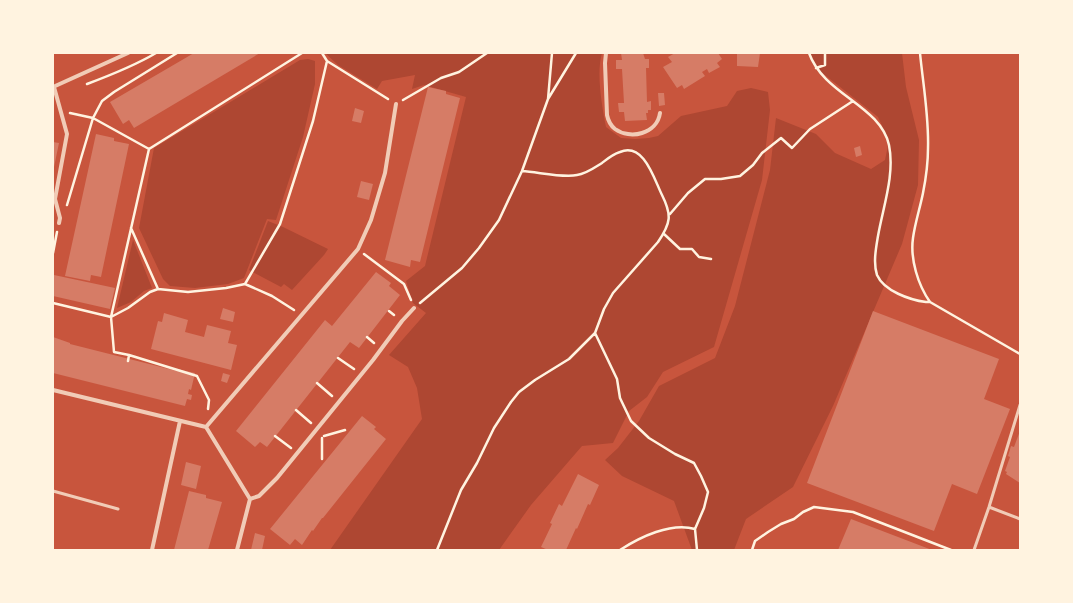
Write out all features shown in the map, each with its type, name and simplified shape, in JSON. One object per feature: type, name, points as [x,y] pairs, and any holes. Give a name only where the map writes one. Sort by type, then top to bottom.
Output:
[{"type":"street","points":[[59,223],[60,218],[55,198],[67,134],[53,87],[128,53]]},
{"type":"street","points":[[606,53],[607,115],[609,122],[614,128],[623,133],[644,133],[656,124],[660,113]]},
{"type":"street","points":[[206,427],[358,249],[371,220],[385,173],[396,104]]},
{"type":"street","points":[[250,499],[259,496],[270,486],[414,308]]},
{"type":"street","points":[[53,390],[206,427],[250,499],[237,550]]},
{"type":"street","points":[[152,550],[180,421]]},
{"type":"lane","points":[[974,550],[989,507],[1020,405]]},
{"type":"lane","points":[[53,491],[118,509]]},
{"type":"lane","points":[[989,507],[1020,519]]},
{"type":"path","points":[[83,85],[114,75],[140,63],[156,53]]},
{"type":"path","points":[[60,218],[68,202],[93,118],[102,101],[177,53]]},
{"type":"path","points":[[206,427],[209,400],[197,376],[129,355],[114,352],[111,317],[149,149],[302,53]]},
{"type":"path","points":[[322,53],[327,62],[396,104],[430,84],[459,72],[487,53]]},
{"type":"path","points":[[548,99],[552,53]]},
{"type":"path","points":[[358,249],[404,284],[414,308],[462,268],[479,248],[499,220],[522,172],[548,99],[576,53]]},
{"type":"path","points":[[809,53],[816,68],[826,80],[879,124],[886,135],[889,147],[889,178],[875,254],[877,274],[883,283],[893,291],[922,302],[930,302]]},
{"type":"path","points":[[816,68],[825,65],[825,53]]},
{"type":"path","points":[[920,53],[926,107],[928,147],[927,169],[912,247],[917,275],[923,291],[930,302],[1020,354]]},
{"type":"path","points":[[245,284],[280,224],[313,121],[327,62]]},
{"type":"path","points":[[669,215],[688,193],[705,179],[722,179],[740,176],[753,165],[762,153],[781,138],[792,148],[810,129],[853,101]]},
{"type":"path","points":[[61,110],[93,118],[149,149]]},
{"type":"path","points":[[437,550],[461,490],[494,428],[511,402],[519,392],[569,358],[595,333],[604,309],[613,293],[664,234],[669,222],[666,204],[649,167],[643,157],[635,152],[627,150],[620,152],[588,172],[577,175],[566,176],[538,172],[522,172]]},
{"type":"path","points":[[53,253],[59,223]]},
{"type":"path","points":[[131,228],[158,289]]},
{"type":"path","points":[[664,234],[680,249],[692,250],[699,257],[711,259]]},
{"type":"path","points":[[53,303],[111,317],[128,308],[150,292],[158,289],[188,292],[226,288],[245,284],[272,296],[301,315]]},
{"type":"path","points":[[595,333],[617,379],[620,398],[631,421],[649,438],[675,454],[694,463],[701,476],[708,492],[704,508],[695,529],[697,550]]},
{"type":"path","points":[[128,361],[129,355]]},
{"type":"path","points":[[338,358],[361,374]]},
{"type":"path","points":[[317,383],[338,402]]},
{"type":"path","points":[[296,410],[317,428]]},
{"type":"path","points":[[275,436],[297,453]]},
{"type":"path","points":[[322,436],[322,459]]},
{"type":"path","points":[[752,550],[755,541],[781,524],[794,519],[803,512],[814,507],[854,512],[951,550]]},
{"type":"path","points":[[620,550],[635,540],[659,531],[686,526],[695,529]]},
{"type":"shaded area","points":[[325,53],[602,53],[600,61],[601,100],[606,127],[621,138],[635,139],[658,136],[681,116],[727,106],[737,91],[751,88],[768,92],[770,110],[762,180],[714,347],[663,372],[647,397],[629,411],[613,443],[582,446],[531,505],[499,550],[330,550],[422,419],[417,388],[408,367],[389,355],[426,313],[413,303],[406,281],[425,266],[466,97],[424,85],[412,89],[415,75],[382,81],[377,89],[338,65]]},
{"type":"shaded area","points":[[809,53],[902,53],[906,87],[919,140],[918,185],[902,244],[833,406],[793,487],[746,519],[734,550],[692,550],[674,501],[622,476],[605,460],[618,448],[639,421],[659,386],[715,358],[735,306],[770,170],[776,118],[816,134],[835,153],[871,169],[885,160],[889,141],[878,117],[816,68]]},
{"type":"shaded area","points":[[308,59],[315,61],[315,84],[303,137],[276,220],[267,219],[244,278],[228,284],[195,288],[170,286],[163,279],[139,228],[154,148],[300,60]]},
{"type":"shaded area","points":[[268,221],[328,249],[292,290],[284,284],[281,287],[249,270]]},
{"type":"shaded area","points":[[133,240],[152,288],[144,291],[131,302],[117,308]]},
{"type":"building","points":[[194,53],[260,53],[134,128],[129,120],[123,124],[110,102]]},
{"type":"building","points":[[621,53],[643,53],[645,59],[649,59],[649,68],[646,68],[647,102],[651,101],[651,110],[648,110],[648,113],[646,113],[647,120],[625,121],[624,112],[619,112],[618,103],[624,103],[622,69],[616,69],[616,60],[622,60]]},
{"type":"building","points":[[675,53],[718,53],[722,59],[717,63],[720,67],[709,73],[707,69],[702,72],[705,76],[684,89],[682,85],[677,88],[663,67],[672,62],[668,57]]},
{"type":"building","points":[[737,53],[760,53],[758,67],[737,66]]},
{"type":"building","points":[[428,87],[446,91],[446,94],[460,98],[420,262],[411,260],[410,267],[385,260]]},
{"type":"building","points":[[658,93],[664,93],[665,105],[659,106]]},
{"type":"building","points":[[355,108],[364,111],[361,123],[352,121]]},
{"type":"building","points":[[96,134],[114,138],[114,141],[129,144],[101,277],[91,275],[90,281],[65,276]]},
{"type":"building","points":[[53,142],[59,143],[54,167],[53,167]]},
{"type":"building","points":[[860,146],[862,155],[856,157],[854,148]]},
{"type":"building","points":[[361,181],[373,184],[369,200],[357,197]]},
{"type":"building","points":[[376,272],[391,283],[389,286],[400,295],[359,348],[350,342],[267,447],[260,442],[255,447],[236,431],[325,320],[332,326]]},
{"type":"building","points":[[54,275],[115,288],[110,309],[53,296]]},
{"type":"building","points":[[223,308],[235,312],[233,322],[220,319]]},
{"type":"building","points":[[873,311],[999,359],[984,399],[1010,409],[977,494],[952,484],[934,531],[807,483]]},
{"type":"building","points":[[164,313],[188,320],[185,332],[204,337],[207,325],[231,331],[228,343],[237,345],[231,370],[151,349],[158,321],[162,322]]},
{"type":"building","points":[[53,337],[70,344],[177,371],[177,369],[195,373],[191,390],[189,389],[188,394],[192,395],[191,400],[187,399],[185,406],[53,373]]},
{"type":"building","points":[[223,373],[230,375],[227,383],[221,381]]},
{"type":"building","points":[[362,416],[376,427],[374,429],[386,439],[313,531],[312,530],[302,545],[295,539],[290,545],[270,529]]},
{"type":"building","points":[[1020,431],[1020,483],[1006,474],[1007,472],[1005,471],[1010,457],[1008,456],[1011,446],[1014,447]]},
{"type":"building","points":[[186,462],[201,466],[196,489],[181,485]]},
{"type":"building","points":[[578,474],[599,485],[590,505],[588,504],[566,550],[548,550],[541,547],[552,524],[550,523],[559,504],[562,506]]},
{"type":"building","points":[[189,491],[206,495],[206,498],[222,502],[208,550],[174,550]]},
{"type":"building","points":[[851,519],[932,550],[838,550]]},
{"type":"building","points":[[255,533],[265,536],[262,550],[251,550]]}]
